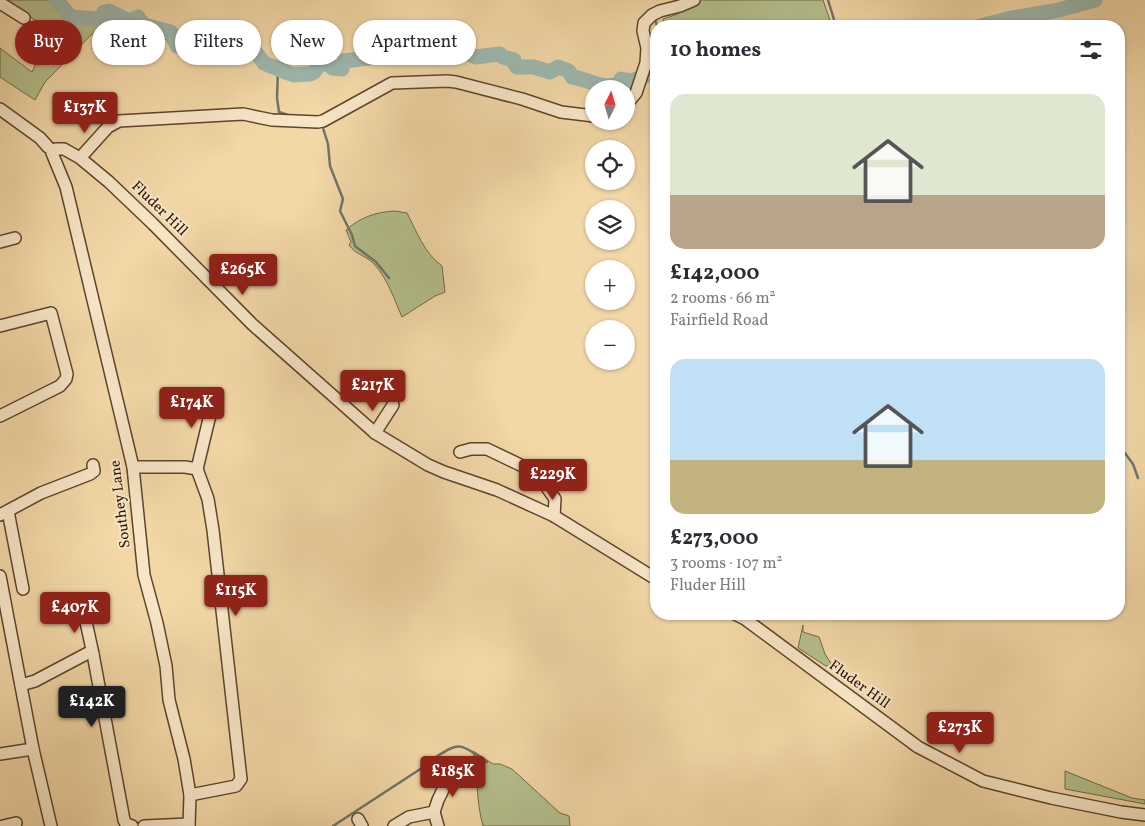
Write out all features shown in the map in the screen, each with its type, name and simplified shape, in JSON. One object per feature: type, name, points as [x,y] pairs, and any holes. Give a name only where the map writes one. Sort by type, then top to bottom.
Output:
[{"type":"street","points":[[635,93],[642,78],[647,52],[643,31],[644,23],[652,15],[694,0]]},
{"type":"street","points":[[0,3],[24,18]]},
{"type":"street","points":[[80,158],[108,127],[119,121],[137,118],[243,114],[272,120],[318,122],[392,83],[456,82],[522,99],[561,112],[585,115]]},
{"type":"street","points":[[0,109],[52,149]]},
{"type":"street","name":"Fluder Hill","points":[[52,149],[64,149],[80,158],[109,182],[252,324],[375,433],[428,465],[497,490],[554,516],[650,575]]},
{"type":"street","name":"Southey Lane","points":[[52,149],[68,195],[133,467],[144,576],[157,624],[166,666],[169,700],[184,759],[190,795],[189,825]]},
{"type":"street","points":[[0,242],[15,238]]},
{"type":"street","points":[[0,326],[51,313],[67,374],[66,379],[60,386],[0,416]]},
{"type":"street","points":[[190,795],[236,786],[241,779],[214,530],[208,499],[198,469],[209,418],[216,397]]},
{"type":"street","points":[[375,433],[393,405]]},
{"type":"street","points":[[460,452],[472,449],[487,449],[537,473],[555,499],[554,516]]},
{"type":"street","points":[[23,589],[4,513],[41,493],[90,474],[94,471],[93,465]]},
{"type":"street","points":[[133,467],[185,467],[198,469]]},
{"type":"street","points":[[0,576],[33,750],[51,826]]},
{"type":"street","points":[[84,608],[124,820],[126,824],[132,826]]},
{"type":"street","name":"Fluder Hill","points":[[747,620],[918,747],[983,781],[1059,800],[1145,815]]},
{"type":"street","points":[[21,686],[35,681],[88,653],[93,654]]},
{"type":"street","points":[[0,754],[33,750]]},
{"type":"street","points":[[438,826],[434,812],[450,775]]},
{"type":"street","points":[[394,826],[409,817],[434,812]]},
{"type":"street","points":[[0,821],[2,826],[16,823]]},
{"type":"street","points":[[144,826],[189,825]]},
{"type":"green space","points":[[3,0],[55,0],[71,17],[99,19],[103,18],[104,12],[109,11],[127,20],[92,20],[92,35],[82,44],[82,20],[35,20]]},
{"type":"green space","points":[[699,0],[823,0],[830,20],[663,20],[678,14]]},
{"type":"green space","points":[[165,30],[171,32],[175,41],[174,50],[165,39]]},
{"type":"green space","points":[[0,48],[15,59],[15,65],[23,65],[32,72],[35,65],[62,65],[45,82],[35,100],[0,77]]},
{"type":"green space","points":[[395,211],[407,213],[426,249],[442,266],[445,292],[435,296],[402,317],[383,276],[371,261],[349,245],[351,242],[346,230],[369,216]]},
{"type":"green space","points":[[803,625],[803,632],[819,637],[825,654],[832,665],[826,666],[798,648]]},
{"type":"green space","points":[[473,751],[493,764],[500,764],[512,769],[560,813],[569,816],[570,826],[483,826],[479,808]]},
{"type":"green space","points":[[1065,771],[1132,798],[1145,800],[1145,804],[1065,789]]},
{"type":"waterway","points":[[56,0],[71,17],[99,19],[103,18],[104,12],[109,11],[129,21],[138,17],[144,25],[171,32],[177,46],[210,43],[213,49],[217,49],[235,34],[248,42],[264,63],[294,75],[310,74],[323,61],[333,68],[342,69],[344,61],[376,57],[384,47],[399,50],[408,46],[415,47],[424,36],[431,36],[461,54],[464,52],[475,57],[500,54],[503,57],[514,60],[517,67],[534,67],[550,72],[558,67],[569,71],[572,77],[602,85],[614,85],[620,83],[621,79],[631,81],[650,74]]},
{"type":"waterway","points":[[828,0],[834,20]]},
{"type":"waterway","points":[[1004,20],[1059,10],[1095,0]]},
{"type":"waterway","points":[[278,69],[277,98],[279,112],[291,116]]},
{"type":"waterway","points":[[323,128],[328,144],[330,166],[343,199],[340,211],[352,235],[355,246],[376,262],[389,278]]},
{"type":"waterway","points":[[1125,453],[1133,464],[1138,478]]},
{"type":"waterway","points":[[429,761],[447,750],[458,746],[469,750],[487,762]]},
{"type":"waterway","points":[[333,826],[428,764]]}]
